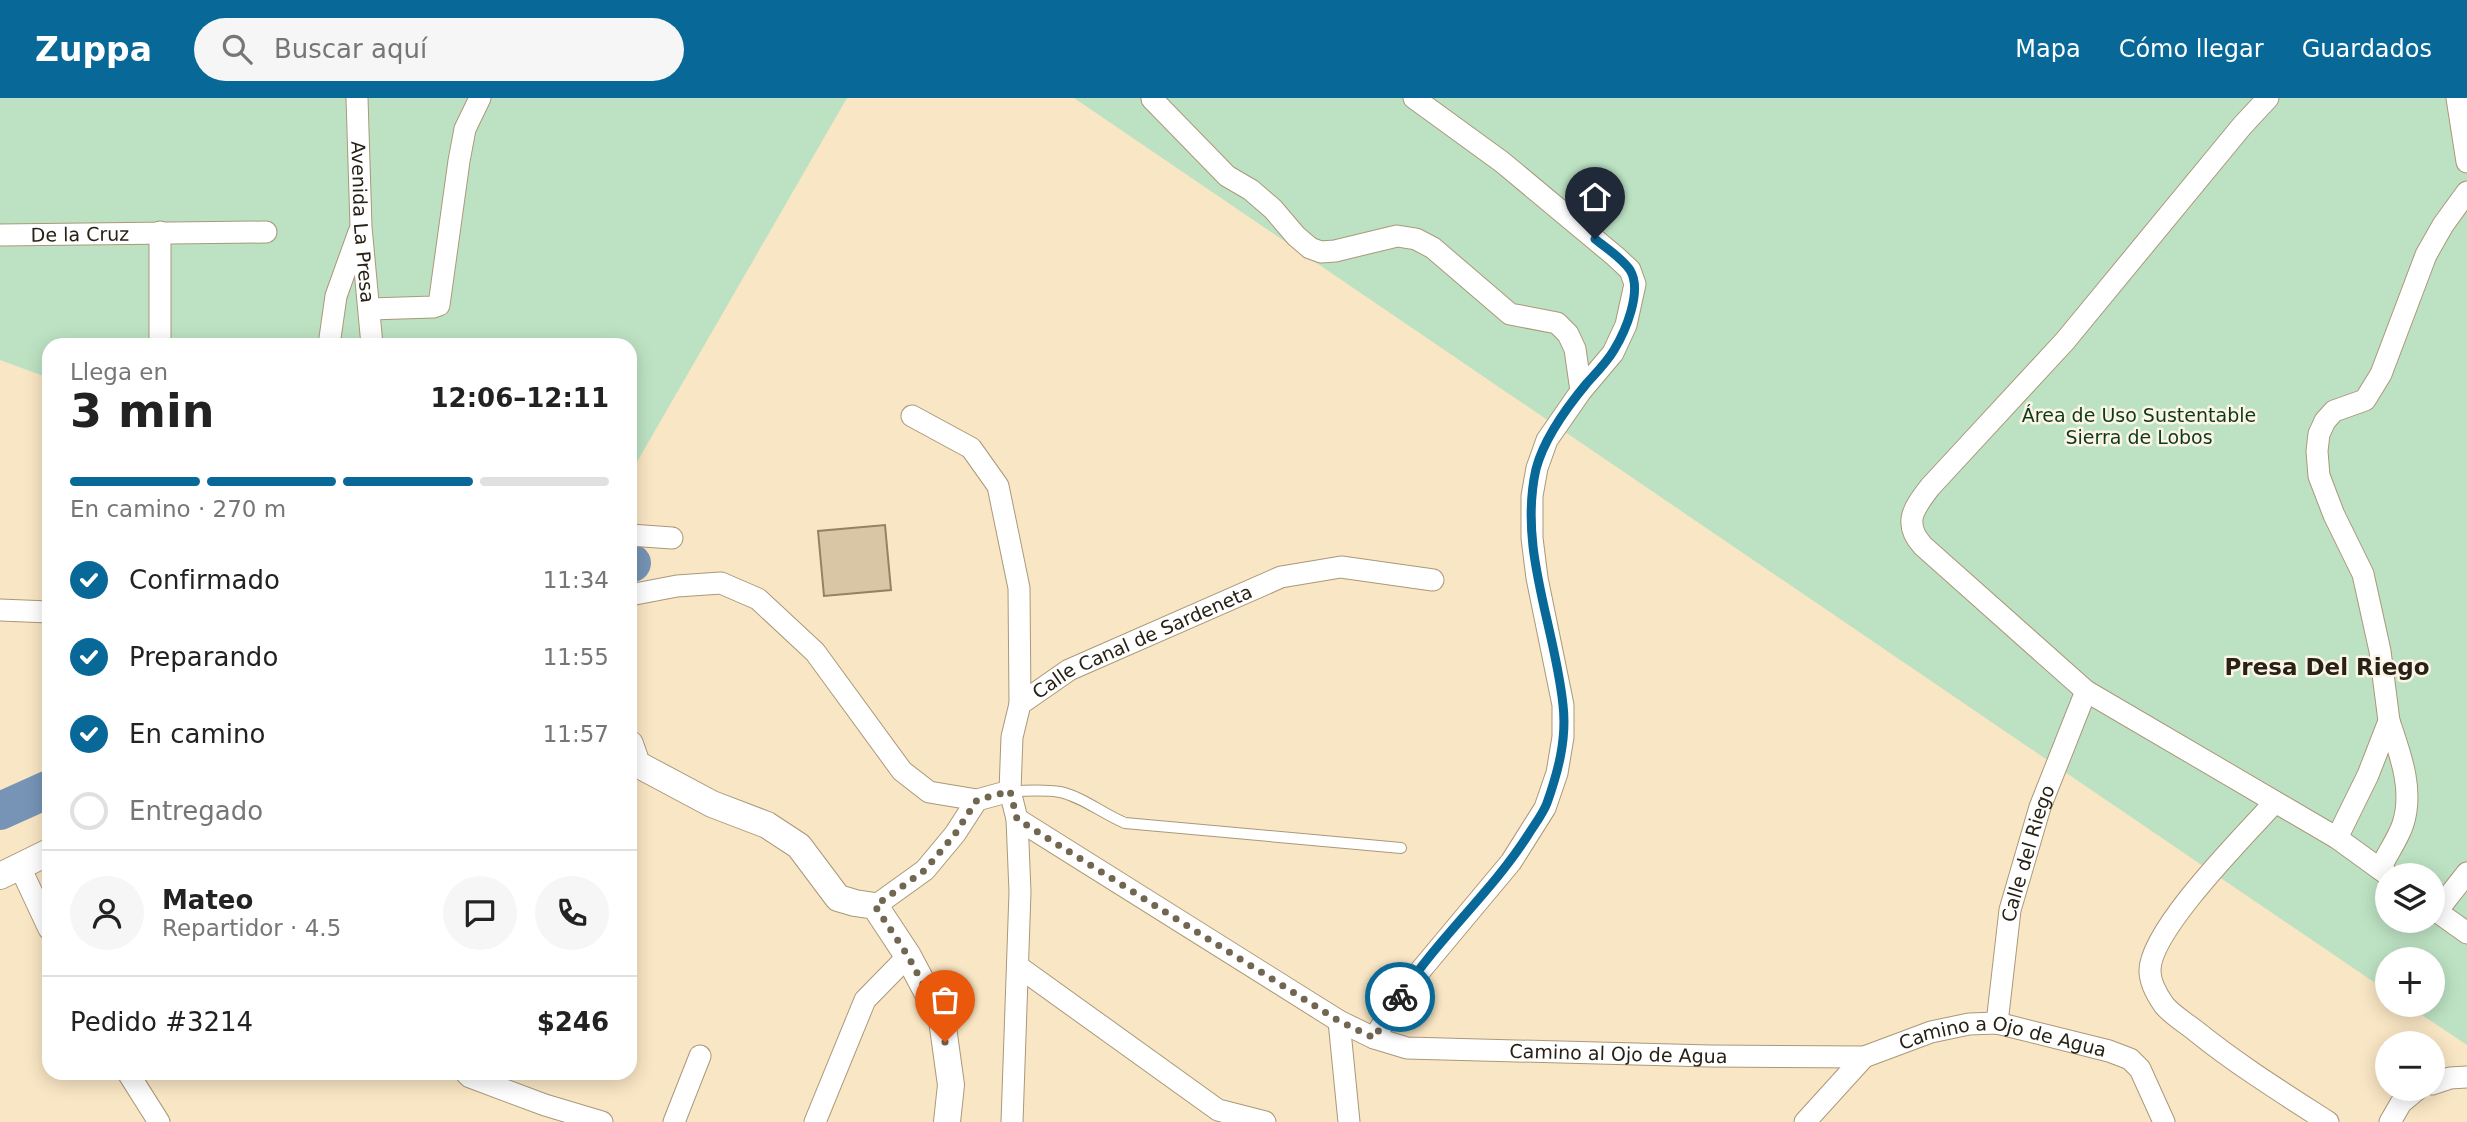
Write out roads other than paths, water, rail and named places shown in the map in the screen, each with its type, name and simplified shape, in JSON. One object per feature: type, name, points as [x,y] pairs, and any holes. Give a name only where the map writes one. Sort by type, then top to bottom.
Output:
[{"type":"street","name":"Avenida La Presa","points":[[357,98],[361,227],[372,338]]},
{"type":"street","points":[[370,309],[439,305],[465,130],[480,98]]},
{"type":"street","points":[[1374,1038],[1405,989],[1511,862],[1545,808],[1557,773],[1563,737],[1563,705],[1537,578],[1532,538],[1532,496],[1537,468],[1547,440],[1581,391],[1613,353],[1626,325],[1635,284],[1630,270],[1502,162],[1414,98]]},
{"type":"street","points":[[2268,98],[2242,125],[2065,341],[1930,487],[1918,502],[1911,526],[1914,537],[1923,546],[2086,691],[2337,838],[2375,865]]},
{"type":"street","points":[[2458,98],[2467,162]]},
{"type":"street","points":[[1152,99],[1227,176],[1251,190],[1273,209],[1310,248],[1321,252],[1335,251],[1397,236],[1416,239],[1433,248],[1510,314],[1557,323],[1568,334],[1574,349],[1581,391]]},
{"type":"street","points":[[2388,863],[2403,825],[2408,801],[2406,779],[2389,721],[2380,651],[2363,574],[2334,515],[2319,476],[2319,434],[2334,411],[2365,400],[2371,392],[2381,374],[2426,255],[2443,225],[2467,192]]},
{"type":"street","points":[[330,338],[336,296],[361,227]]},
{"type":"street","points":[[160,232],[160,338]]},
{"type":"street","name":"De la Cruz","points":[[0,235],[266,232]]},
{"type":"street","points":[[912,416],[971,448],[998,486],[1019,588],[1020,704]]},
{"type":"street","points":[[637,536],[672,538]]},
{"type":"street","name":"Calle Canal de Sardeneta","points":[[1012,1122],[1020,892],[1017,819],[1010,791],[1012,737],[1020,704],[1069,670],[1281,578],[1341,567],[1433,580]]},
{"type":"street","points":[[637,594],[677,586],[720,583],[758,599],[815,652],[902,771],[929,792],[977,800],[1010,791]]},
{"type":"street","points":[[0,610],[42,612]]},
{"type":"street","name":"Calle del Riego","points":[[1997,1023],[2010,909],[2040,807],[2086,691]]},
{"type":"street","points":[[2337,838],[2368,775],[2389,721]]},
{"type":"street","points":[[637,764],[712,804],[767,825],[799,846],[838,898],[855,904],[875,906],[925,870],[955,834],[977,800]]},
{"type":"street","points":[[2275,802],[2182,908],[2160,940],[2151,959],[2150,972],[2153,989],[2165,1007],[2228,1057],[2328,1122]]},
{"type":"street","name":"Camino al Ojo de Agua","points":[[1017,819],[1339,1021],[1374,1038],[1407,1048],[1864,1057]]},
{"type":"street","points":[[42,856],[10,872],[42,919]]},
{"type":"street","points":[[2445,898],[2467,873]]},
{"type":"street","points":[[875,906],[908,956],[942,1020],[951,1085],[947,1122]]},
{"type":"street","points":[[2445,916],[2467,933]]},
{"type":"street","points":[[814,1122],[865,1000],[908,956]]},
{"type":"street","points":[[1019,967],[1209,1116],[1265,1122]]},
{"type":"street","points":[[1339,1021],[1349,1122]]},
{"type":"street","name":"Camino a Ojo de Agua","points":[[1864,1057],[1931,1032],[1969,1024],[1997,1023],[2109,1051],[2130,1059],[2140,1069],[2164,1122]]},
{"type":"street","points":[[674,1122],[699,1056]]},
{"type":"street","points":[[1805,1122],[1864,1057]]},
{"type":"street","points":[[2445,1079],[2467,1077]]},
{"type":"street","points":[[132,1080],[159,1122]]},
{"type":"street","points":[[476,1080],[542,1114],[602,1122]]},
{"type":"street","points":[[2390,1122],[2403,1101]]},
{"type":"lane","points":[[1010,791],[1059,792],[1080,799],[1125,823],[1401,848]]},
{"type":"waterway","points":[[0,811],[42,792]]},
{"type":"district","name":"Presa Del Riego","points":[[2327,667]]},
{"type":"park label","name":"Área de Uso Sustentable Sierra de Lobos","points":[[2139,426]]}]
